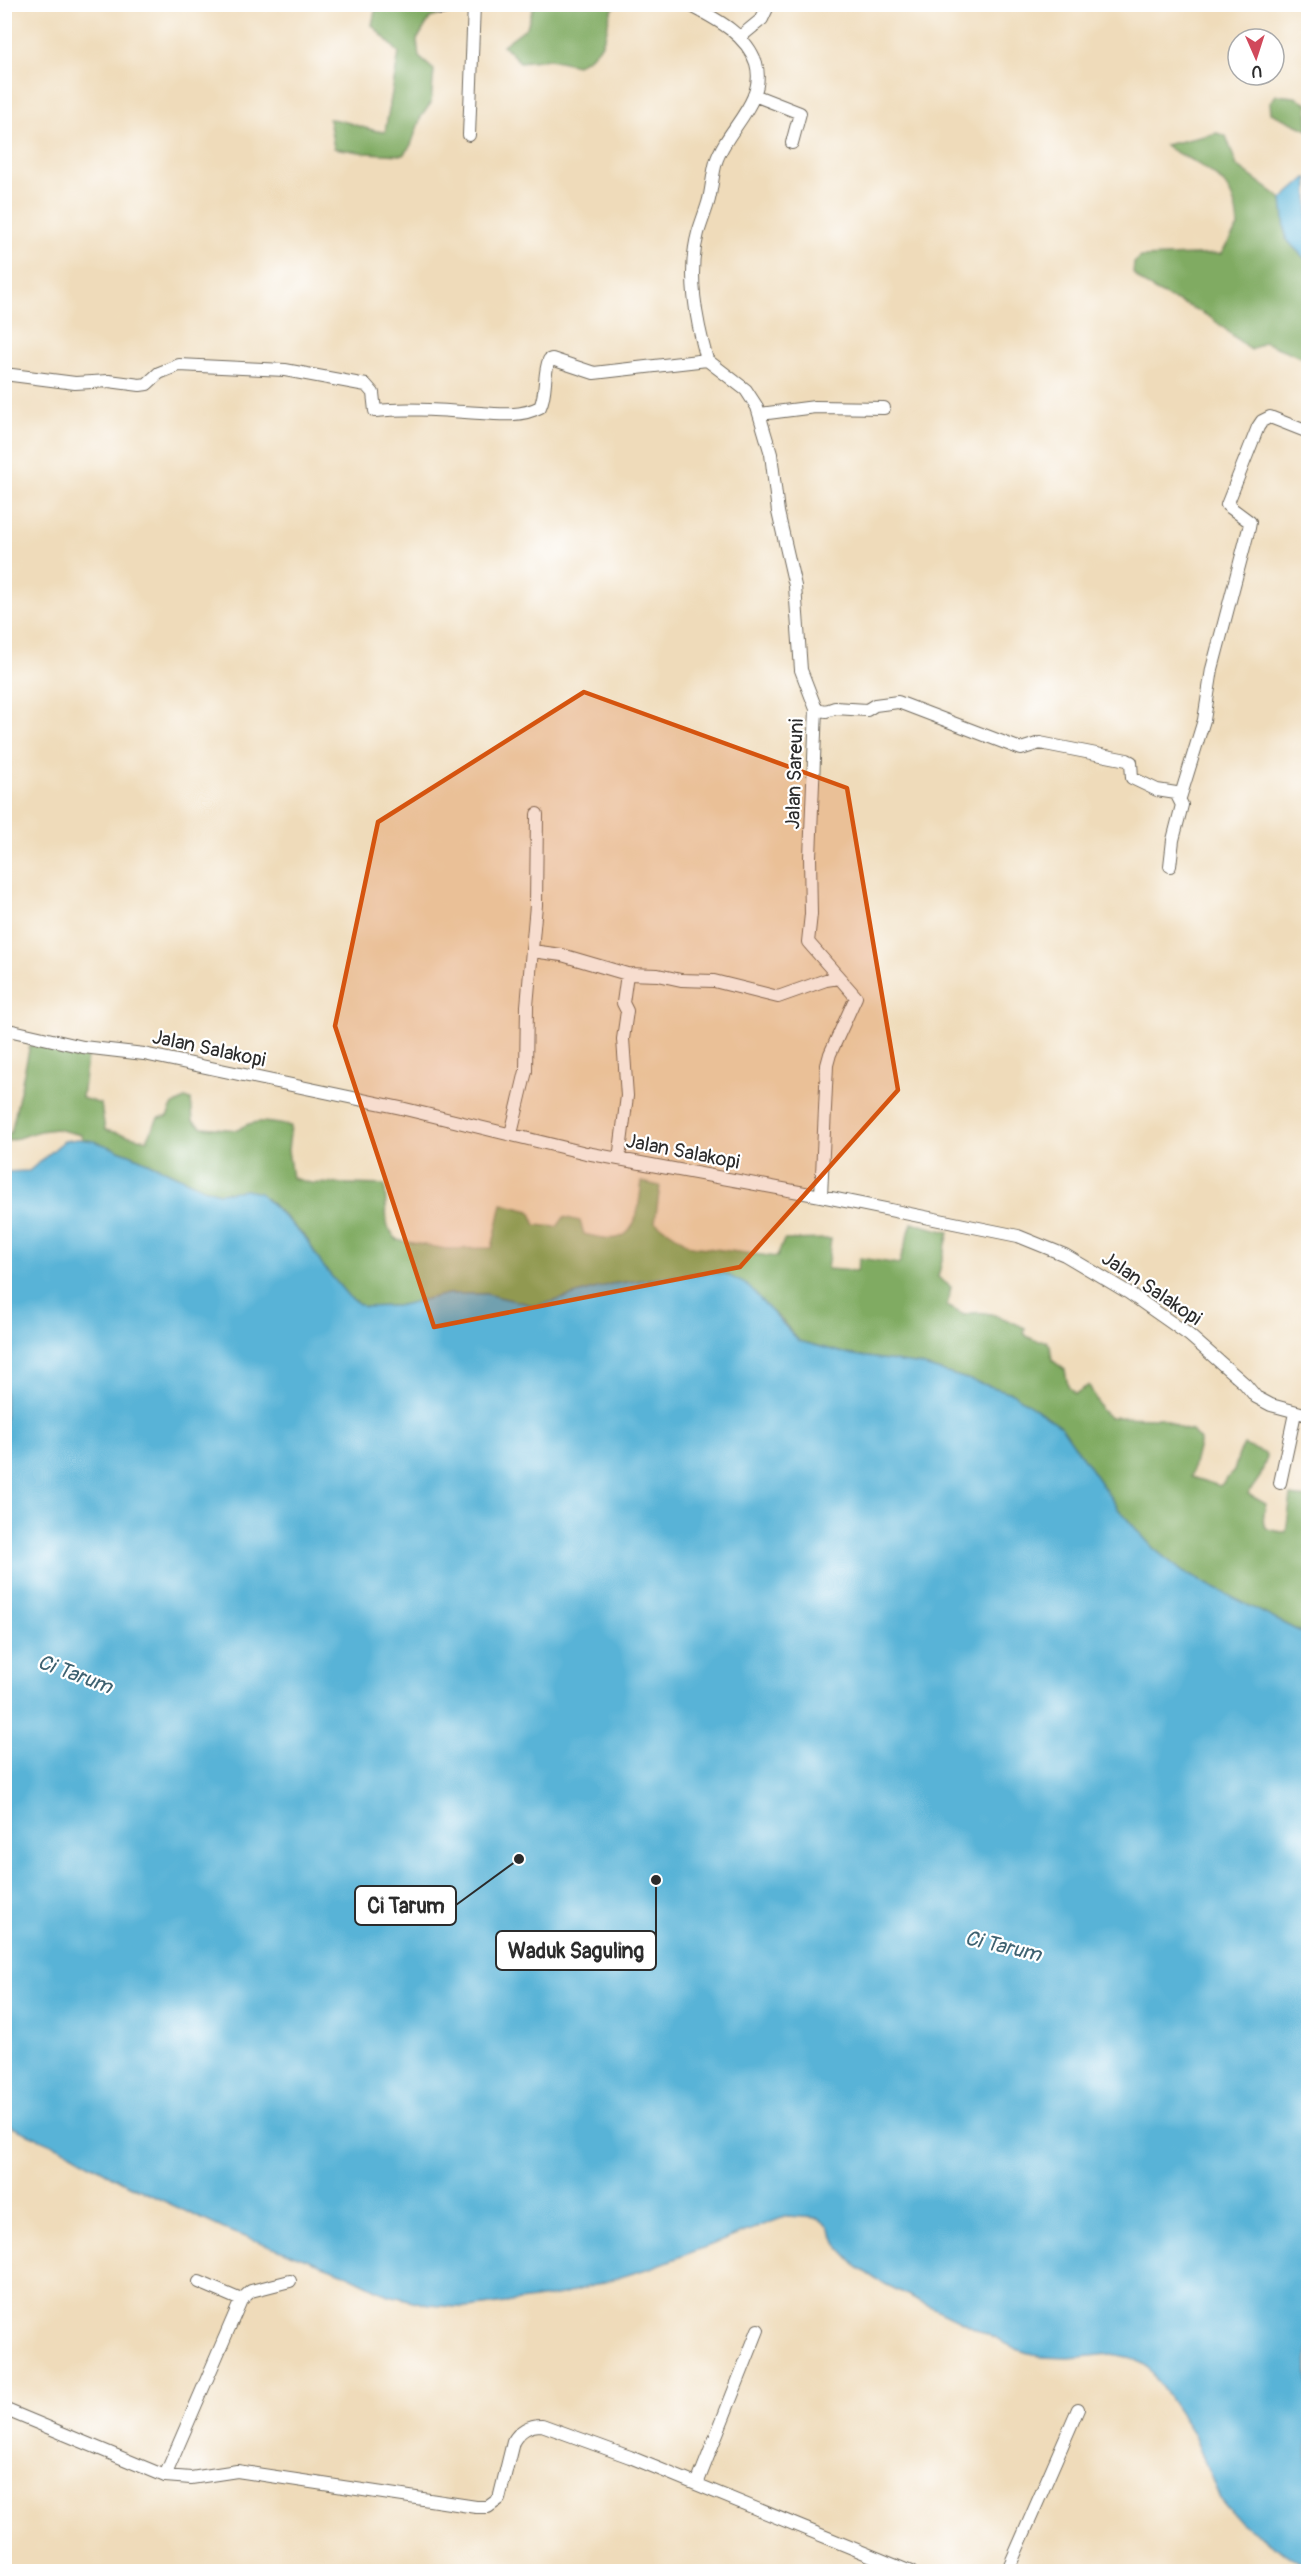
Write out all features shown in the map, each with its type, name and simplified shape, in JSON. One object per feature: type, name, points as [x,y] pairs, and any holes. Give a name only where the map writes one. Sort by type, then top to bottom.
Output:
[{"type":"street","points":[[426,4],[440,9],[469,4]]},
{"type":"street","points":[[469,135],[474,4]]},
{"type":"street","points":[[4,374],[75,383],[109,381],[140,385],[147,384],[159,373],[179,365],[285,370],[366,385],[373,393],[375,411],[435,411],[501,415],[520,413],[540,407],[543,401],[547,366],[552,359],[594,373],[707,360],[694,304],[697,235],[709,202],[716,162],[754,95],[757,84],[756,63],[740,37],[723,24],[688,4]]},
{"type":"street","points":[[740,37],[762,19],[769,4]]},
{"type":"street","points":[[754,95],[800,113],[792,143]]},
{"type":"street","name":"Jalan Sareuni","points":[[707,360],[746,390],[760,414],[771,454],[778,512],[795,586],[801,670],[816,709],[811,914],[808,942],[856,998],[827,1065],[821,1196]]},
{"type":"street","points":[[760,414],[815,407],[884,408]]},
{"type":"street","points":[[1180,798],[1204,720],[1212,669],[1250,522],[1232,511],[1227,505],[1248,449],[1262,421],[1270,417],[1308,432]]},
{"type":"street","points":[[816,709],[826,711],[835,708],[867,710],[875,705],[898,702],[1021,749],[1040,743],[1127,760],[1131,762],[1132,778],[1157,790],[1176,793],[1180,798],[1182,805],[1173,840],[1170,866]]},
{"type":"street","points":[[511,1134],[526,1071],[527,1006],[537,905],[537,814]]},
{"type":"street","points":[[532,951],[562,955],[627,974],[714,981],[778,997],[826,980],[839,978]]},
{"type":"street","points":[[619,1159],[627,1096],[623,1040],[627,1011],[623,1003],[627,974]]},
{"type":"street","name":"Jalan Salakopi","points":[[4,1029],[83,1047],[144,1054],[401,1108],[619,1159],[821,1196],[1018,1236],[1065,1255],[1129,1293],[1189,1335],[1245,1384],[1256,1397],[1308,1416]]},
{"type":"street","points":[[1280,1483],[1295,1413]]},
{"type":"street","points":[[165,2476],[241,2300],[251,2291],[290,2281]]},
{"type":"street","points":[[199,2282],[241,2300]]},
{"type":"street","points":[[697,2484],[758,2330]]},
{"type":"street","points":[[4,2409],[165,2476],[191,2478],[237,2471],[411,2499],[488,2507],[496,2503],[501,2495],[513,2442],[518,2434],[533,2425],[542,2425],[697,2484],[911,2571]]},
{"type":"street","points":[[1007,2571],[1078,2409]]},
{"type":"highlighted area","points":[[584,692],[847,788],[898,1090],[740,1267],[434,1327],[335,1026],[378,822]]},
{"type":"green space","points":[[392,4],[524,5],[446,13],[430,18],[417,40],[419,57],[434,70],[431,103],[421,117],[411,145],[403,155],[334,148],[329,119],[385,132],[399,53],[372,25],[375,11]]},
{"type":"green space","points":[[534,4],[616,5],[610,14],[605,36],[599,49],[577,65],[550,59],[520,62],[503,45],[527,27]]},
{"type":"green space","points":[[1276,95],[1295,97],[1308,103],[1308,130],[1271,113],[1270,102]]},
{"type":"green space","points":[[1217,133],[1226,136],[1237,166],[1282,199],[1286,239],[1308,262],[1308,360],[1264,342],[1251,350],[1211,318],[1151,288],[1133,273],[1134,263],[1141,257],[1221,254],[1238,227],[1234,203],[1225,185],[1210,171],[1165,145]]},
{"type":"green space","points":[[30,1045],[66,1050],[87,1057],[82,1098],[101,1104],[105,1130],[147,1140],[158,1118],[167,1117],[172,1106],[186,1098],[191,1100],[193,1121],[202,1127],[238,1130],[257,1122],[291,1126],[288,1150],[292,1178],[311,1183],[385,1185],[387,1226],[397,1240],[446,1249],[492,1248],[502,1204],[530,1211],[536,1225],[557,1227],[564,1217],[580,1221],[584,1234],[616,1238],[624,1235],[634,1223],[642,1182],[660,1186],[655,1222],[691,1246],[777,1257],[784,1240],[831,1239],[827,1269],[857,1271],[860,1258],[899,1264],[912,1223],[949,1232],[938,1277],[951,1287],[947,1306],[964,1315],[979,1312],[1003,1318],[1025,1328],[1024,1333],[1031,1338],[1046,1341],[1050,1345],[1052,1360],[1065,1370],[1068,1386],[1075,1394],[1089,1385],[1101,1410],[1109,1417],[1162,1418],[1182,1429],[1192,1431],[1200,1440],[1191,1477],[1220,1486],[1234,1471],[1244,1445],[1264,1453],[1267,1457],[1260,1477],[1248,1494],[1266,1504],[1263,1523],[1268,1529],[1286,1532],[1291,1496],[1308,1498],[1308,1636],[1183,1572],[1154,1549],[1119,1510],[1061,1426],[1012,1393],[921,1365],[847,1354],[799,1341],[781,1319],[726,1274],[710,1272],[611,1284],[537,1306],[486,1294],[448,1294],[397,1306],[364,1307],[349,1297],[322,1265],[307,1239],[266,1198],[231,1192],[219,1193],[203,1188],[132,1155],[94,1141],[83,1140],[81,1135],[56,1129],[40,1131],[5,1142],[4,1133],[11,1133]]},
{"type":"water","points":[[1308,178],[1308,262],[1286,239],[1282,199]]},
{"type":"water","points":[[78,1139],[94,1141],[132,1155],[203,1188],[219,1193],[246,1190],[260,1193],[307,1240],[322,1265],[349,1297],[364,1307],[397,1306],[448,1294],[486,1294],[537,1306],[611,1284],[710,1272],[726,1274],[747,1285],[799,1341],[847,1354],[921,1365],[1012,1393],[1061,1426],[1119,1510],[1154,1549],[1183,1572],[1308,1636],[1308,2568],[1241,2523],[1220,2499],[1193,2433],[1148,2367],[1133,2358],[1111,2354],[1069,2358],[1041,2357],[1019,2350],[877,2280],[857,2267],[841,2250],[828,2226],[818,2218],[787,2216],[653,2267],[562,2295],[469,2308],[429,2305],[389,2295],[342,2272],[224,2229],[123,2182],[68,2151],[5,2124],[5,1172],[29,1171],[64,1141]]},
{"type":"place","name":"Ci Tarum","points":[[519,1859]]},
{"type":"place","name":"Waduk Saguling","points":[[656,1880]]}]
